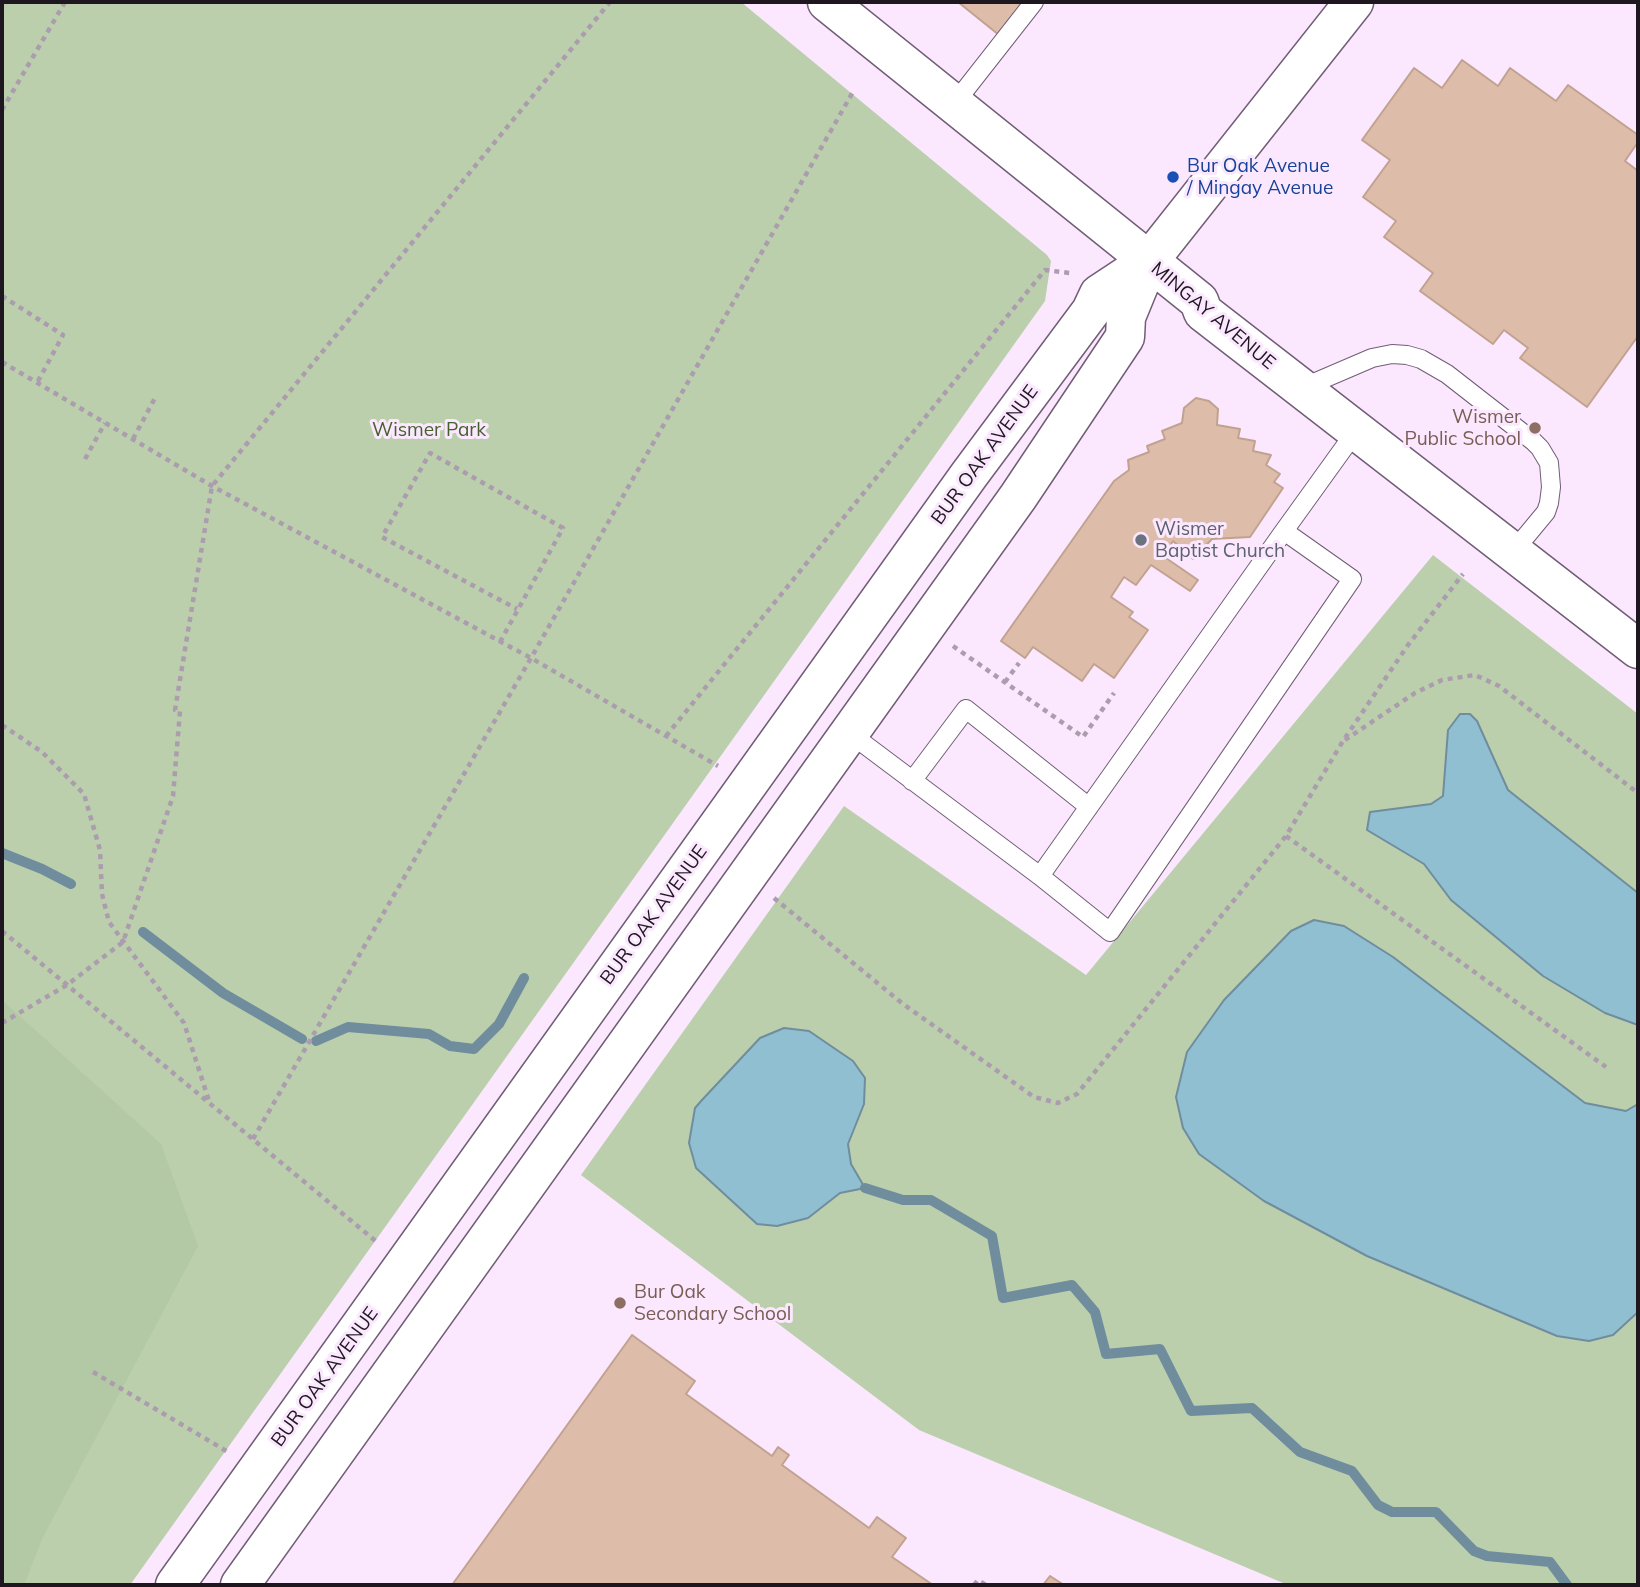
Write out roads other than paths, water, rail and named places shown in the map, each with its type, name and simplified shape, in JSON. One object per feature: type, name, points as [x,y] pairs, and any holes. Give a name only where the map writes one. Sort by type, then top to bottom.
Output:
[{"type":"street","name":"MINGAY AVENUE","points":[[827,2],[1199,301],[1203,312],[1638,649]]},
{"type":"street","name":"BUR OAK AVENUE","points":[[240,1585],[1018,497],[1125,337],[1126,317],[1149,261],[1354,2]]},
{"type":"street","name":"BUR OAK AVENUE","points":[[175,1585],[961,486],[1091,310],[1099,294],[1149,261]]},
{"type":"lane","points":[[954,104],[1034,2]]},
{"type":"lane","points":[[1301,388],[1372,358],[1392,354],[1421,359],[1447,374],[1533,441],[1549,463],[1551,476],[1546,512],[1513,553]]},
{"type":"lane","points":[[1040,876],[1356,431]]},
{"type":"lane","points":[[848,732],[1110,932],[1352,579],[1284,531]]},
{"type":"lane","points":[[912,781],[966,709],[1089,807]]},
{"type":"water","points":[[1460,714],[1470,714],[1477,721],[1508,790],[1638,893],[1638,1025],[1605,1013],[1543,976],[1451,900],[1424,864],[1367,830],[1370,812],[1431,804],[1443,796],[1448,730]]},
{"type":"water","points":[[1314,920],[1344,926],[1393,957],[1585,1103],[1626,1111],[1638,1104],[1638,1312],[1613,1335],[1589,1341],[1557,1336],[1367,1256],[1264,1201],[1199,1154],[1183,1128],[1176,1097],[1187,1052],[1224,1000],[1291,931]]},
{"type":"water","points":[[784,1028],[809,1031],[853,1061],[865,1078],[864,1104],[848,1144],[851,1164],[865,1188],[840,1193],[808,1218],[777,1226],[757,1224],[696,1168],[689,1143],[695,1108],[760,1038]]},
{"type":"waterway","points":[[2,853],[71,884]]},
{"type":"waterway","points":[[143,932],[223,993],[302,1039]]},
{"type":"waterway","points":[[316,1041],[348,1027],[429,1034],[450,1046],[474,1049],[499,1024],[524,978]]},
{"type":"waterway","points":[[865,1188],[903,1200],[931,1200],[992,1236],[1003,1298],[1072,1285],[1095,1312],[1106,1354],[1160,1349],[1191,1411],[1252,1408],[1300,1452],[1352,1471],[1378,1505],[1392,1512],[1436,1512],[1474,1551],[1487,1556],[1550,1562],[1567,1585]]},
{"type":"place","name":"Bur Oak Avenue / Mingay Avenue","points":[[1173,177]]},
{"type":"place","name":"Wismer Public School","points":[[1535,428]]},
{"type":"place","name":"Wismer Baptist Church","points":[[1141,540]]},
{"type":"place","name":"Bur Oak Secondary School","points":[[620,1303]]},
{"type":"park label","name":"Wismer Park","points":[[429,430]]}]
